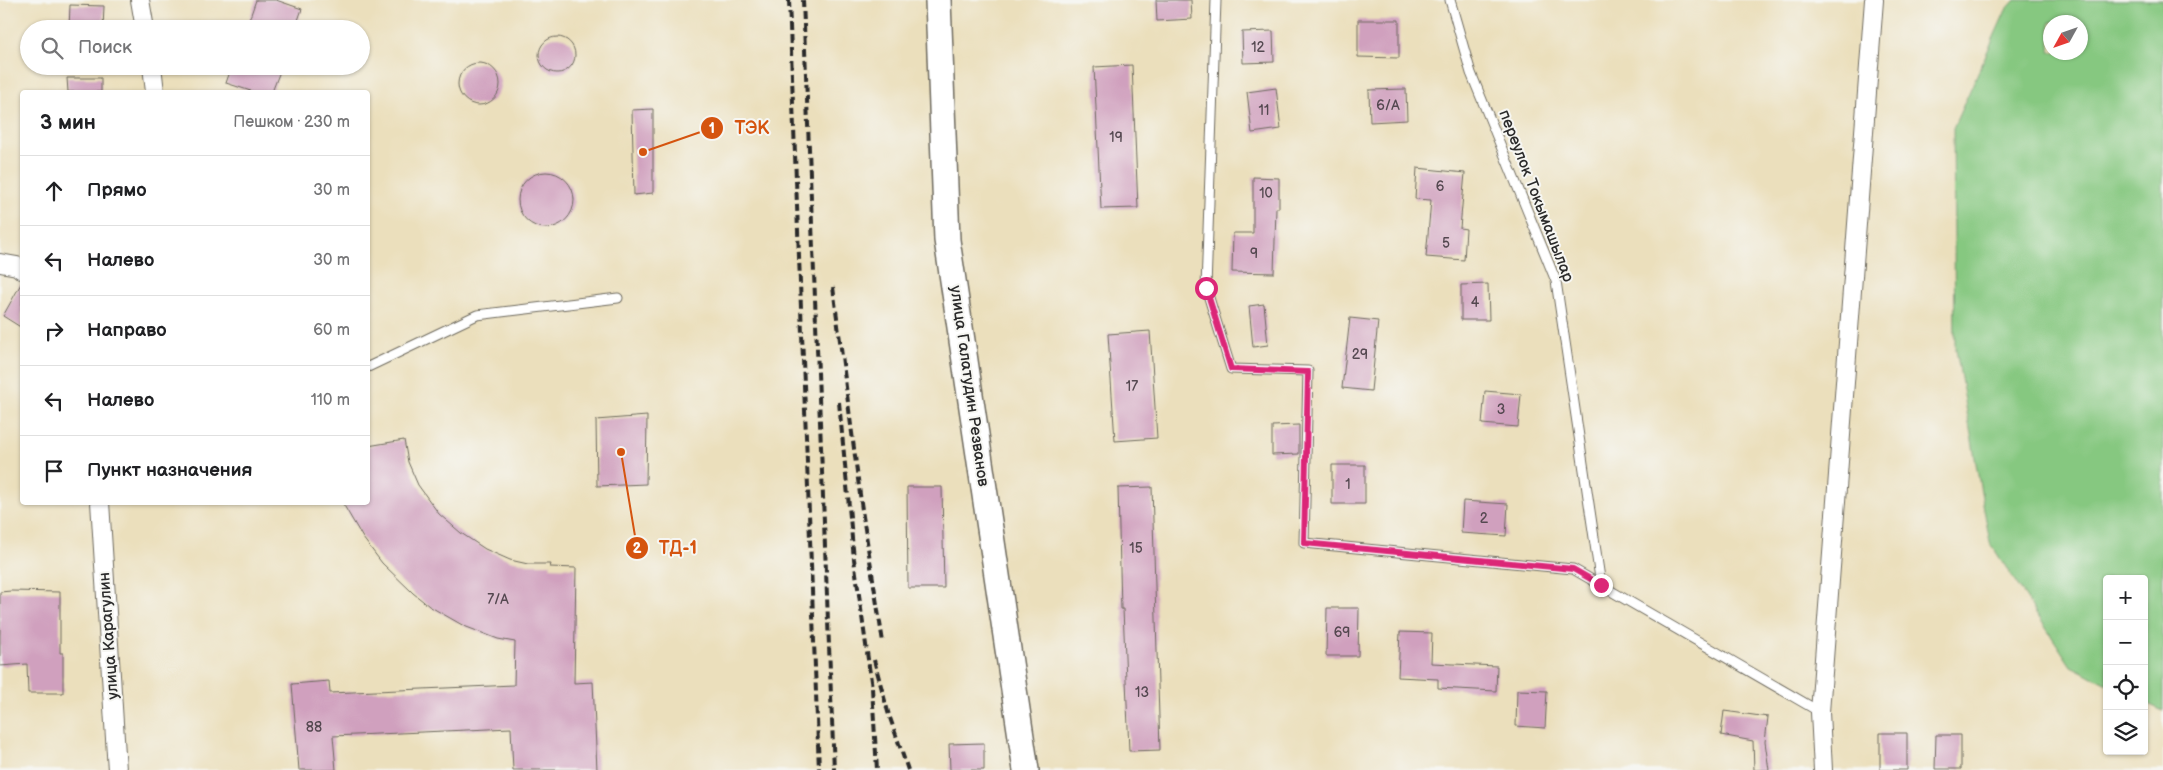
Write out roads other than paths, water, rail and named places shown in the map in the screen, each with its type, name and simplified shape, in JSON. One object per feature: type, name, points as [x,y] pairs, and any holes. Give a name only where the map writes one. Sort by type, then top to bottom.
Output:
[{"type":"street","points":[[140,0],[143,20]]},
{"type":"street","name":"улица Галатудин Резванов","points":[[938,0],[947,240],[1026,770]]},
{"type":"street","points":[[1823,770],[1820,712],[1874,0]]},
{"type":"street","points":[[153,75],[155,90]]},
{"type":"street","name":"улица Карагулин","points":[[100,505],[117,770]]},
{"type":"lane","points":[[1216,0],[1206,288],[1231,369],[1308,372],[1304,543],[1573,569],[1820,712]]},
{"type":"lane","name":"переулок Токымашылар","points":[[1450,0],[1471,73],[1556,281],[1601,585]]},
{"type":"lane","points":[[370,366],[478,315],[618,298]]},
{"type":"railway","points":[[789,0],[819,770]]},
{"type":"railway","points":[[803,0],[834,770]]},
{"type":"railway","points":[[833,287],[862,510],[883,642]]},
{"type":"railway","points":[[839,402],[854,559],[872,688],[877,770]]},
{"type":"railway","points":[[874,660],[888,712],[908,770]]},
{"type":"place","name":"ТЭК","points":[[643,152]]},
{"type":"place","name":"ТД-1","points":[[621,452]]}]
